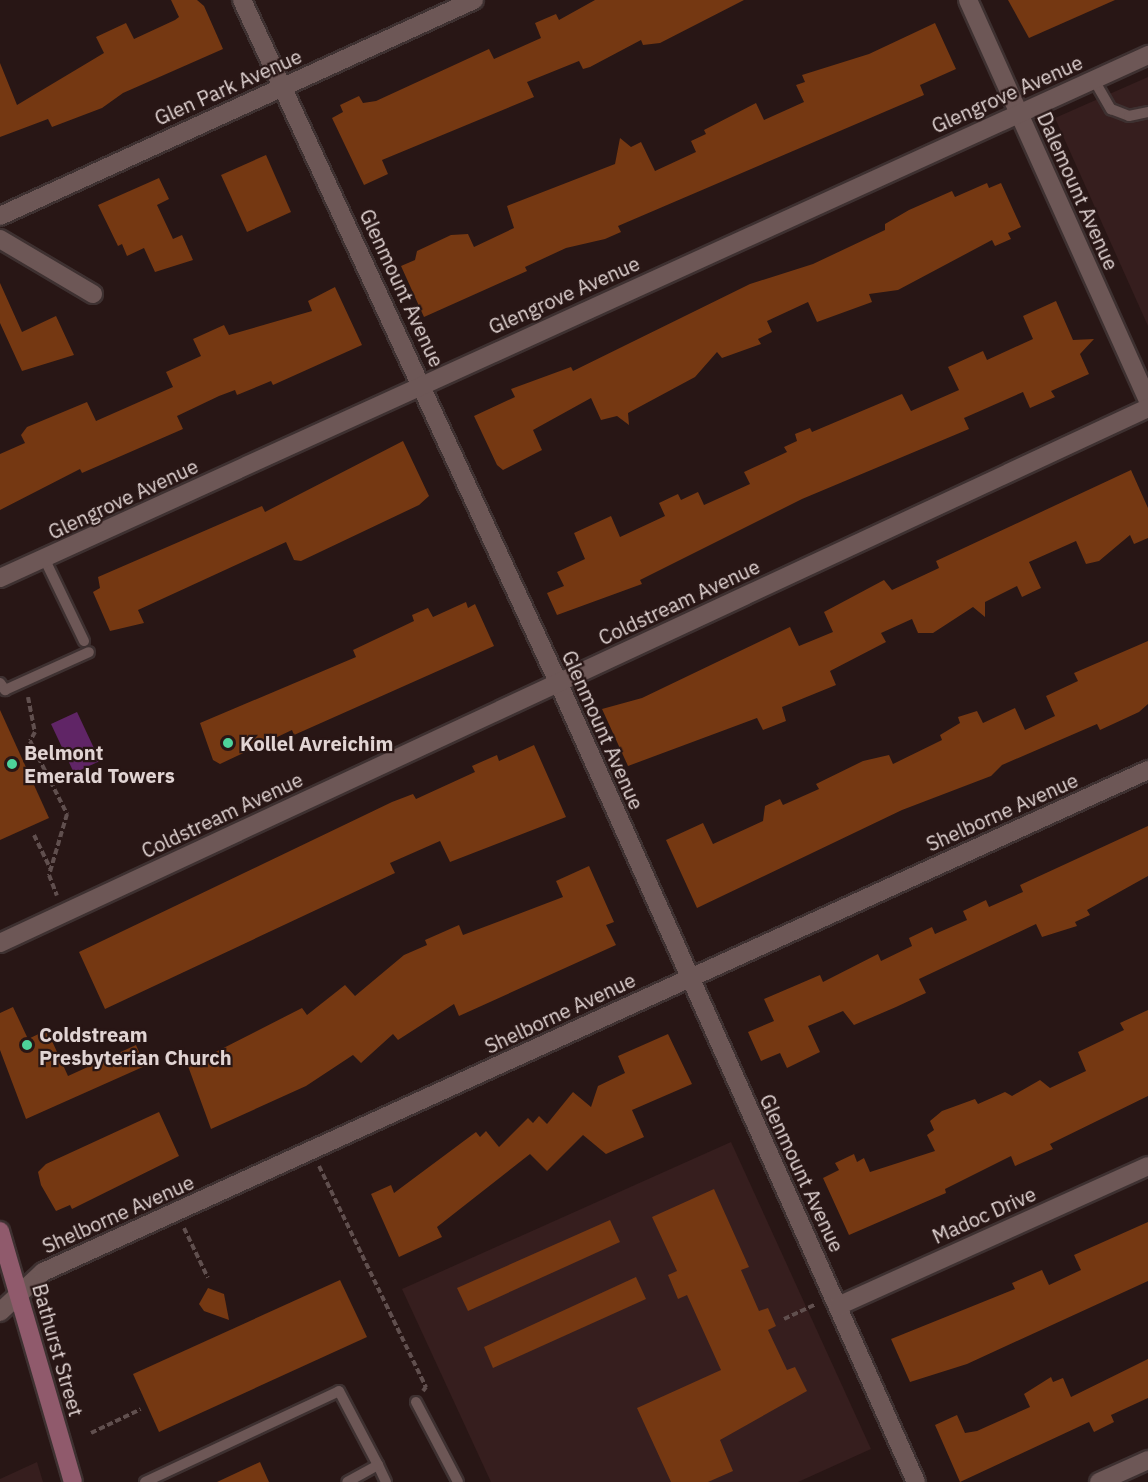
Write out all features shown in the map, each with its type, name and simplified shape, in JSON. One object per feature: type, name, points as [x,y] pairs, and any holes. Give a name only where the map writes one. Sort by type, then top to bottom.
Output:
[{"type":"main road","name":"Bathurst Street","points":[[0,1231],[74,1482]]},
{"type":"street","name":"Glenmount Avenue","points":[[242,0],[422,384],[558,682],[687,979],[836,1301],[916,1482]]},
{"type":"street","name":"Glen Park Avenue","points":[[0,216],[474,0]]},
{"type":"street","name":"Dalemount Avenue","points":[[968,0],[1148,401]]},
{"type":"street","name":"Glengrove Avenue","points":[[0,578],[45,560],[422,384],[1148,55]]},
{"type":"street","points":[[0,239],[93,294]]},
{"type":"street","name":"Coldstream Avenue","points":[[0,943],[1148,408]]},
{"type":"street","name":"Shelborne Avenue","points":[[0,1312],[43,1272],[177,1214],[1148,770]]},
{"type":"street","name":"Madoc Drive","points":[[836,1301],[1148,1166]]},
{"type":"street","points":[[1099,1482],[1148,1460]]},
{"type":"lane","points":[[1094,80],[1111,109],[1129,116],[1148,112]]},
{"type":"lane","points":[[45,560],[84,641]]},
{"type":"lane","points":[[0,683],[5,690],[89,652]]},
{"type":"lane","points":[[145,1482],[339,1391],[386,1482]]},
{"type":"lane","points":[[416,1402],[458,1482]]},
{"type":"lane","points":[[347,1482],[378,1465]]},
{"type":"path","points":[[22,682],[34,709],[30,741],[67,814],[51,869]]},
{"type":"path","points":[[34,835],[51,869],[64,913]]},
{"type":"path","points":[[312,1152],[426,1387],[416,1402]]},
{"type":"path","points":[[177,1214],[208,1278]]},
{"type":"path","points":[[784,1319],[836,1301]]},
{"type":"path","points":[[91,1433],[141,1409]]},
{"type":"shaded area","points":[[1148,77],[1148,326],[1055,118]]},
{"type":"shaded area","points":[[77,712],[100,761],[74,773],[51,724]]},
{"type":"shaded area","points":[[731,1142],[871,1449],[798,1482],[491,1482],[402,1289]]},
{"type":"shaded area","points":[[37,1462],[43,1482],[0,1482],[0,1479]]},
{"type":"building","points":[[171,0],[197,0],[204,6],[223,49],[123,93],[102,108],[52,127],[48,119],[0,137],[0,63],[17,105],[104,53],[96,37],[126,23],[134,39],[175,20],[179,17]]},
{"type":"building","points":[[595,0],[744,0],[660,43],[643,45],[641,40],[590,67],[583,69],[579,61],[527,82],[534,97],[382,160],[388,174],[364,185],[332,118],[343,112],[340,105],[359,96],[363,103],[376,101],[489,49],[494,59],[541,38],[535,23],[556,14],[559,20]]},
{"type":"building","points":[[1008,0],[1115,0],[1029,38]]},
{"type":"building","points":[[935,23],[956,69],[920,85],[924,95],[618,226],[621,232],[605,239],[566,248],[525,267],[527,271],[424,317],[401,266],[415,260],[417,251],[451,235],[468,234],[474,247],[514,228],[507,206],[615,164],[620,138],[631,147],[641,142],[655,171],[696,152],[691,141],[706,134],[704,130],[756,103],[764,120],[804,102],[796,85],[805,82],[802,75],[869,54]]},
{"type":"building","points":[[266,155],[291,212],[247,232],[221,175]]},
{"type":"building","points":[[159,178],[169,199],[157,205],[173,239],[182,235],[193,260],[155,272],[144,248],[127,256],[122,244],[118,246],[98,205]]},
{"type":"building","points":[[987,183],[989,188],[1001,183],[1021,227],[1008,233],[1011,239],[995,246],[992,240],[898,290],[869,294],[872,302],[817,322],[808,302],[767,321],[772,332],[758,339],[761,344],[722,358],[717,352],[695,377],[628,413],[629,425],[617,416],[601,420],[591,398],[533,430],[542,450],[503,470],[497,465],[474,416],[515,397],[511,389],[571,367],[573,371],[750,284],[813,264],[885,230],[885,224],[909,210],[952,191],[955,197]]},
{"type":"building","points":[[0,283],[22,332],[56,316],[74,355],[22,371],[0,323]]},
{"type":"building","points":[[335,287],[362,345],[273,385],[271,381],[237,395],[235,390],[219,396],[177,416],[183,429],[82,473],[80,469],[0,510],[0,454],[25,443],[21,435],[27,427],[87,402],[96,421],[173,387],[166,372],[201,356],[193,339],[224,325],[229,335],[312,311],[308,301]]},
{"type":"building","points":[[1056,301],[1073,340],[1094,339],[1080,354],[1089,374],[1051,391],[1055,397],[1030,408],[1023,392],[964,418],[969,429],[802,499],[640,580],[642,584],[557,615],[547,593],[564,586],[557,572],[585,559],[574,533],[611,516],[620,537],[665,516],[659,503],[678,494],[681,500],[698,492],[704,505],[750,484],[744,472],[787,452],[784,447],[797,441],[795,434],[810,428],[812,432],[902,394],[911,411],[959,390],[948,367],[983,351],[987,360],[1033,339],[1023,316]]},
{"type":"building","points":[[403,441],[429,496],[419,505],[301,561],[294,560],[286,542],[138,610],[144,623],[110,631],[93,592],[100,588],[98,577],[262,506],[265,512]]},
{"type":"building","points":[[1131,470],[1148,508],[1148,538],[1134,544],[1130,535],[1099,561],[1086,564],[1076,541],[1029,562],[1041,588],[1022,597],[1017,586],[985,602],[985,617],[973,607],[933,633],[918,633],[912,619],[881,633],[886,642],[830,671],[836,685],[782,707],[786,721],[763,730],[757,718],[628,766],[602,709],[642,698],[790,627],[799,646],[833,632],[824,612],[884,580],[892,590],[939,568],[936,561]]},
{"type":"building","points":[[466,602],[468,608],[475,604],[494,646],[294,735],[292,730],[220,764],[213,760],[200,723],[356,657],[353,650],[414,621],[412,615],[428,608],[433,617]]},
{"type":"building","points":[[1148,641],[1148,704],[1139,712],[1100,730],[1097,724],[1002,765],[991,776],[902,810],[697,908],[666,840],[703,823],[713,844],[763,821],[765,806],[780,799],[783,805],[819,789],[816,784],[863,761],[889,755],[893,764],[942,740],[940,735],[960,723],[958,717],[977,711],[983,723],[1015,708],[1025,730],[1055,716],[1046,696],[1078,681],[1074,673]]},
{"type":"building","name":"Belmont Emerald Towers","points":[[0,710],[49,818],[0,840]]},
{"type":"building","points":[[534,745],[566,817],[450,862],[440,841],[390,863],[395,873],[105,1009],[79,952],[392,802],[413,794],[416,799],[475,772],[472,766],[497,755],[499,761]]},
{"type":"building","points":[[1148,826],[1148,876],[1087,910],[1090,915],[1075,922],[1077,926],[1042,937],[1036,924],[919,979],[926,993],[896,1007],[854,1025],[843,1011],[808,1026],[820,1052],[787,1068],[780,1053],[761,1061],[748,1032],[774,1021],[764,999],[820,975],[823,982],[878,954],[881,961],[912,946],[909,938],[932,927],[935,934],[967,920],[963,911],[986,900],[989,907],[1023,892],[1020,885]]},
{"type":"building","points":[[589,866],[614,922],[606,925],[616,945],[459,1016],[454,1004],[398,1040],[393,1034],[361,1063],[353,1055],[306,1086],[211,1129],[188,1066],[302,1008],[307,1015],[345,985],[355,996],[404,955],[427,945],[425,940],[459,925],[463,935],[563,897],[556,881]]},
{"type":"building","points":[[13,1007],[28,1039],[47,1030],[68,1076],[136,1045],[145,1066],[26,1119],[0,1050],[0,1013]]},
{"type":"building","points":[[1148,1010],[1148,1096],[1050,1144],[1053,1149],[1015,1166],[1011,1156],[945,1189],[946,1193],[849,1235],[823,1178],[839,1170],[835,1163],[854,1154],[857,1162],[864,1158],[870,1172],[935,1151],[927,1135],[934,1130],[930,1121],[942,1111],[975,1099],[978,1104],[1005,1092],[1012,1096],[1040,1080],[1050,1088],[1086,1071],[1078,1052],[1124,1030],[1120,1023]]},
{"type":"building","points":[[668,1034],[692,1084],[632,1110],[644,1137],[606,1154],[583,1135],[547,1171],[530,1154],[437,1227],[442,1237],[399,1257],[371,1194],[391,1185],[394,1193],[476,1132],[480,1137],[486,1131],[499,1147],[528,1118],[533,1123],[539,1116],[547,1124],[573,1092],[591,1107],[598,1086],[625,1073],[618,1056]]},
{"type":"building","points":[[159,1112],[179,1156],[72,1209],[70,1205],[56,1211],[41,1185],[38,1172],[46,1164]]},
{"type":"building","points":[[714,1189],[749,1267],[741,1270],[759,1311],[768,1308],[776,1326],[768,1330],[787,1370],[795,1367],[807,1391],[720,1440],[733,1471],[708,1482],[671,1482],[637,1408],[721,1370],[687,1295],[678,1299],[668,1275],[677,1271],[652,1217]]},
{"type":"building","points":[[610,1220],[620,1242],[468,1311],[457,1288]]},
{"type":"building","points":[[1148,1222],[1148,1281],[967,1364],[910,1382],[891,1339],[1015,1289],[1012,1283],[1042,1270],[1049,1285],[1081,1270],[1074,1255]]},
{"type":"building","points":[[636,1277],[646,1299],[493,1368],[484,1347]]},
{"type":"building","points":[[340,1280],[367,1337],[159,1432],[133,1374]]},
{"type":"building","points":[[208,1288],[224,1294],[229,1320],[204,1311],[199,1304]]},
{"type":"building","points":[[1148,1359],[1148,1398],[1111,1415],[1114,1422],[1094,1432],[1089,1422],[960,1482],[935,1425],[957,1415],[965,1433],[977,1431],[1030,1407],[1024,1394],[1051,1377],[1053,1382],[1063,1378],[1071,1397]]},
{"type":"building","points":[[260,1462],[269,1482],[217,1482]]},
{"type":"place","name":"Kollel Avreichim","points":[[228,743]]},
{"type":"place","name":"Belmont Emerald Towers","points":[[12,764]]},
{"type":"place","name":"Coldstream Presbyterian Church","points":[[27,1045]]}]
